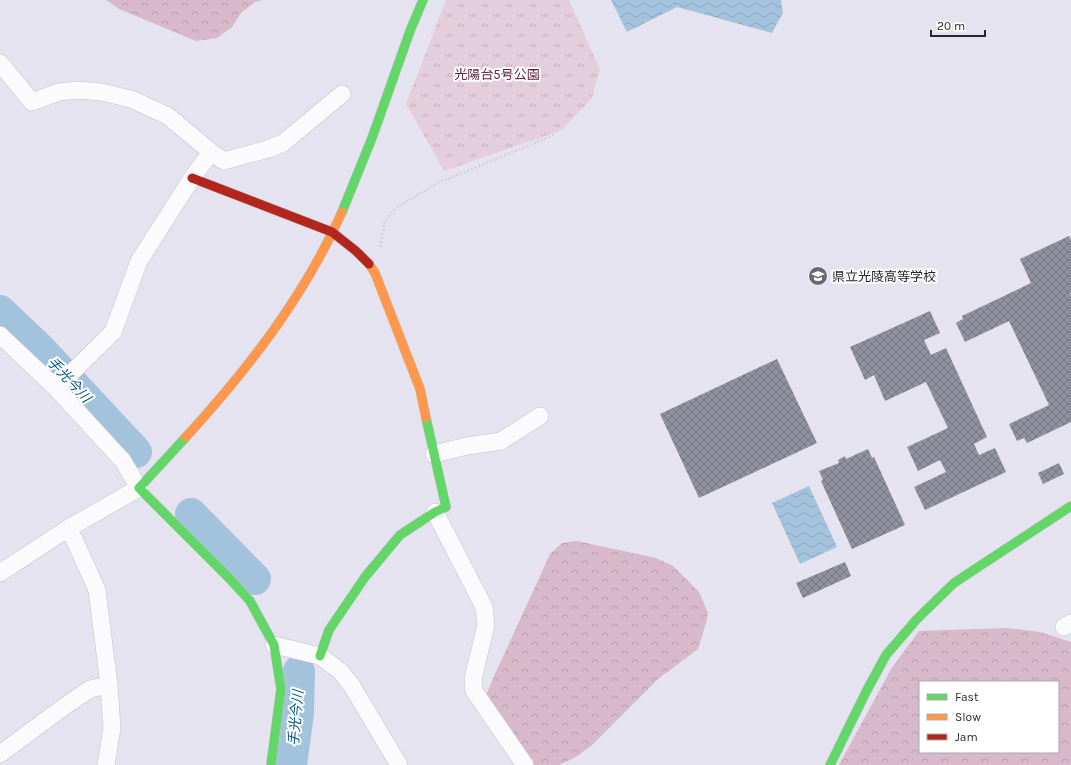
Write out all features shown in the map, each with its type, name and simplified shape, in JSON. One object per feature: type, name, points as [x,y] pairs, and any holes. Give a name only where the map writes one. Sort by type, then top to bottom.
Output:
[{"type":"street","points":[[0,573],[67,529],[139,488],[199,424],[238,379],[275,329],[302,287],[332,232],[377,126],[423,0]]},
{"type":"street","points":[[0,63],[32,102],[59,92],[79,90],[101,92],[131,100],[168,116],[224,161],[283,144],[342,94]]},
{"type":"street","points":[[64,380],[113,332],[139,261],[192,178],[211,152]]},
{"type":"street","points":[[192,178],[332,232],[370,263],[420,389],[446,507],[435,512],[400,535],[365,577],[329,630],[320,656]]},
{"type":"street","points":[[0,335],[64,380],[123,460],[139,488],[250,601],[274,644],[281,689],[271,765]]},
{"type":"street","points":[[434,454],[467,446],[501,441],[540,416]]},
{"type":"street","points":[[830,765],[886,655],[917,619],[954,584],[1071,506]]},
{"type":"street","points":[[435,512],[484,607],[486,625],[473,678],[474,691],[525,765]]},
{"type":"street","points":[[67,529],[74,539],[97,590],[109,685],[112,728],[106,765]]},
{"type":"street","points":[[274,644],[320,656],[340,671],[352,686],[399,765]]},
{"type":"street","points":[[0,754],[90,689],[109,685]]},
{"type":"path","points":[[375,273],[385,221],[396,208],[438,183],[556,134]]},
{"type":"green space","points":[[106,0],[262,0],[255,2],[241,13],[232,27],[217,38],[196,41],[119,9]]},
{"type":"green space","name":"光陽台5号公園","points":[[446,0],[569,0],[600,69],[592,98],[562,130],[444,171],[406,104]]},
{"type":"green space","points":[[577,541],[656,558],[673,566],[699,592],[708,613],[698,649],[658,679],[591,746],[576,757],[559,765],[534,765],[520,753],[482,705],[550,554],[562,543]]},
{"type":"green space","points":[[1007,628],[1040,632],[1071,642],[1071,765],[839,765],[891,669],[919,631]]},
{"type":"water","points":[[611,0],[781,0],[783,13],[772,33],[677,7],[627,32]]},
{"type":"water","points":[[809,486],[837,547],[800,564],[772,503]]},
{"type":"building","points":[[1069,236],[1071,240],[1071,422],[1027,443],[1024,438],[1017,441],[1009,424],[1049,405],[1009,321],[965,342],[956,323],[963,319],[962,316],[1031,283],[1020,259]]},
{"type":"building","points":[[930,311],[940,333],[924,340],[931,355],[946,348],[987,437],[974,444],[979,455],[995,448],[1006,472],[925,510],[914,487],[946,472],[940,460],[918,471],[907,447],[948,428],[926,382],[885,401],[874,375],[865,380],[850,347]]},
{"type":"building","points":[[777,359],[817,443],[699,498],[660,414]]},
{"type":"building","points":[[868,449],[872,458],[874,457],[905,525],[852,549],[821,481],[823,480],[819,471],[839,463],[838,460],[845,456],[846,459]]},
{"type":"building","points":[[1059,463],[1064,474],[1043,484],[1038,473]]},
{"type":"building","points":[[845,562],[851,576],[803,598],[796,583]]},
{"type":"waterway","name":"手光今川","points":[[0,311],[39,348],[136,452]]},
{"type":"waterway","name":"手光今川","points":[[191,514],[255,579]]},
{"type":"waterway","name":"手光今川","points":[[291,765],[298,713],[299,671]]},
{"type":"traffic: fast","points":[[342,212],[372,138],[410,31],[423,0]]},
{"type":"traffic: fast","points":[[320,656],[329,630],[365,577],[400,535],[435,512],[446,507],[426,418]]},
{"type":"traffic: fast","points":[[186,437],[139,488],[250,601],[274,645],[281,689],[271,765]]},
{"type":"traffic: fast","points":[[830,765],[886,655],[917,619],[954,583],[1071,506]]},
{"type":"traffic: slow","points":[[186,437],[231,385],[273,331],[310,273],[342,212]]},
{"type":"traffic: slow","points":[[369,264],[375,273],[420,389],[426,418]]},
{"type":"traffic: jam","points":[[192,178],[332,232],[356,251],[369,264]]},
{"type":"place","name":"県立光陵高等学校","points":[[818,276]]}]
